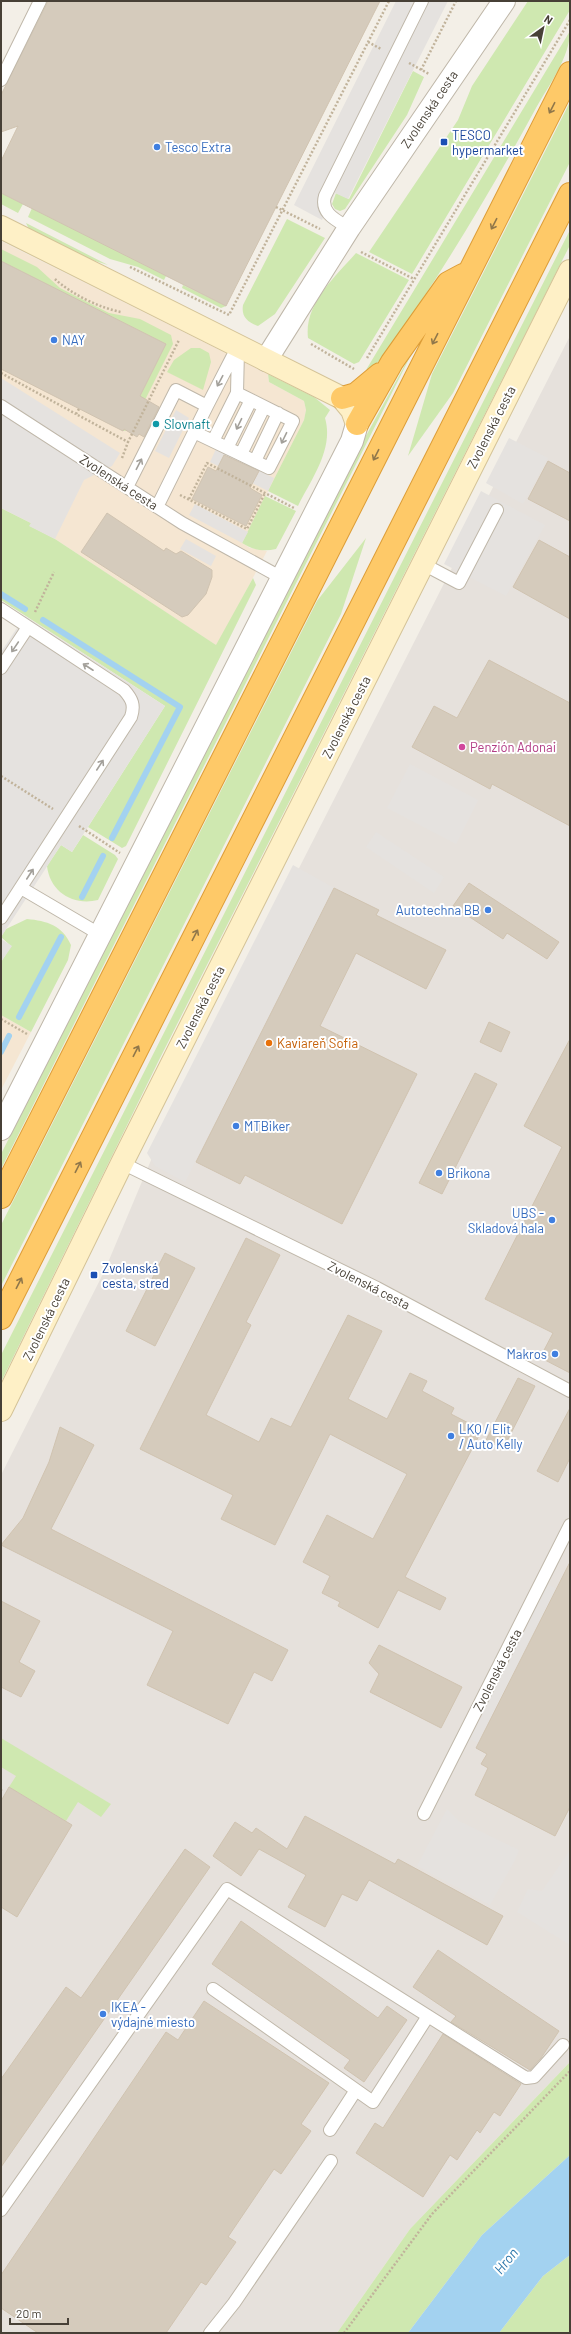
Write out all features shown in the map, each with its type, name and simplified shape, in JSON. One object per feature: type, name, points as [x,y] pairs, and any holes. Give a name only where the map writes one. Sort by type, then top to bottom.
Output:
[{"type":"highway","points":[[1,1197],[570,73]]},
{"type":"highway","points":[[1,1318],[570,194]]},
{"type":"highway","points":[[357,424],[392,362],[448,283],[470,271]]},
{"type":"highway","points":[[342,398],[356,394],[392,362]]},
{"type":"main road","points":[[1,226],[342,398],[352,410],[357,424]]},
{"type":"main road","name":"Zvolenská cesta","points":[[1,1410],[122,1163],[570,271]]},
{"type":"street","name":"Zvolenská cesta","points":[[266,360],[349,228],[503,1]]},
{"type":"street","points":[[1,1129],[352,441],[357,424]]},
{"type":"lane","points":[[1,80],[40,1]]},
{"type":"lane","points":[[349,228],[326,212],[322,203],[422,1]]},
{"type":"lane","points":[[213,441],[237,393],[238,346]]},
{"type":"lane","points":[[157,507],[238,346]]},
{"type":"lane","points":[[127,487],[176,390],[207,406]]},
{"type":"lane","points":[[194,432],[269,468],[293,421],[237,393]]},
{"type":"lane","points":[[227,448],[251,400]]},
{"type":"lane","name":"Zvolenská cesta","points":[[1,406],[157,507],[282,578]]},
{"type":"lane","points":[[241,454],[264,407]]},
{"type":"lane","points":[[422,564],[459,583],[497,510]]},
{"type":"lane","points":[[1,609],[124,690],[132,699],[134,709],[131,717],[1,918]]},
{"type":"lane","points":[[1,668],[28,627]]},
{"type":"lane","points":[[21,888],[101,935]]},
{"type":"lane","name":"Zvolenská cesta","points":[[122,1163],[378,1288],[570,1392]]},
{"type":"lane","name":"Zvolenská cesta","points":[[424,1814],[570,1525]]},
{"type":"lane","points":[[1,2210],[227,1889],[526,2078],[534,2077],[563,2045]]},
{"type":"lane","points":[[213,1989],[372,2102],[428,2016]]},
{"type":"lane","points":[[330,2130],[356,2090]]},
{"type":"lane","points":[[210,2333],[234,2303],[331,2160]]},
{"type":"path","points":[[124,266],[136,268],[228,316],[390,1]]},
{"type":"path","points":[[422,70],[456,1]]},
{"type":"path","points":[[363,365],[570,20]]},
{"type":"path","points":[[368,42],[387,52]]},
{"type":"path","points":[[403,60],[435,77]]},
{"type":"path","points":[[276,207],[326,232]]},
{"type":"path","points":[[361,252],[414,279]]},
{"type":"path","points":[[1,373],[128,442],[181,336]]},
{"type":"path","points":[[311,344],[359,371]]},
{"type":"path","points":[[76,414],[79,409]]},
{"type":"path","points":[[189,499],[207,463],[222,473],[300,511]]},
{"type":"path","points":[[167,488],[247,529],[265,493]]},
{"type":"path","points":[[28,627],[54,572]]},
{"type":"path","points":[[1,1019],[34,1038]]},
{"type":"path","points":[[344,2333],[432,2214],[570,2071]]},
{"type":"shaded area","points":[[396,1],[448,1],[348,199],[335,193],[322,220],[294,205]]},
{"type":"shaded area","points":[[1,241],[268,374],[269,382],[304,401],[306,410],[304,420],[242,543],[250,548],[267,551],[217,646],[55,539],[29,526],[31,523],[1,508]]},
{"type":"shaded area","points":[[570,336],[570,2062],[410,2229],[337,2333],[1,2333],[1,1475],[104,1272],[154,1153]]},
{"type":"shaded area","points":[[1,378],[120,453],[112,466],[84,480],[55,539],[29,526],[31,523],[1,508]]},
{"type":"shaded area","points":[[176,410],[189,418],[169,458],[155,451]]},
{"type":"shaded area","points":[[509,438],[548,458],[523,504],[486,483]]},
{"type":"shaded area","points":[[216,449],[274,478],[268,491],[210,462]]},
{"type":"shaded area","points":[[481,491],[545,525],[506,596],[444,564]]},
{"type":"shaded area","points":[[195,504],[248,532],[242,543],[189,515]]},
{"type":"shaded area","points":[[186,539],[216,556],[211,566],[180,549]]},
{"type":"shaded area","points":[[25,616],[165,706],[72,852],[61,845],[1,937],[1,652]]},
{"type":"shaded area","points":[[410,764],[478,800],[456,844],[387,808]]},
{"type":"shaded area","points":[[376,832],[444,877],[434,893],[366,847]]},
{"type":"shaded area","points":[[293,865],[334,888],[185,1182],[155,1166],[147,1153]]},
{"type":"shaded area","points":[[1,939],[12,946],[1,962]]},
{"type":"shaded area","points":[[1,1015],[31,1032],[1,1090]]},
{"type":"shaded area","points":[[547,1584],[570,1595],[495,1751],[470,1739]]},
{"type":"shaded area","points":[[447,1809],[459,1821],[519,1850],[490,1905],[417,1866]]},
{"type":"shaded area","points":[[570,1850],[570,1945],[517,1912],[528,1889],[542,1891]]},
{"type":"green space","points":[[528,1],[570,1],[570,10],[412,274],[369,252],[458,120],[472,86]]},
{"type":"green space","points":[[570,31],[567,51],[558,71],[464,234],[384,356],[375,365],[366,370]]},
{"type":"green space","points":[[413,71],[424,77],[407,115],[345,209],[340,211],[335,209],[332,204],[336,193],[349,199]]},
{"type":"green space","points":[[570,102],[570,162],[453,393],[408,456],[432,374]]},
{"type":"green space","points":[[1,193],[23,204],[18,213],[1,204]]},
{"type":"green space","points":[[32,208],[166,276],[164,280],[138,267],[110,259],[28,217]]},
{"type":"green space","points":[[287,219],[325,238],[275,314],[258,326],[251,323],[244,316],[243,305]]},
{"type":"green space","points":[[26,223],[108,265],[92,260],[29,229]]},
{"type":"green space","points":[[570,230],[570,245],[159,1060],[1,1382],[1,1355]]},
{"type":"green space","points":[[1,249],[37,267],[60,288],[109,313],[140,319],[171,335],[173,344],[130,430],[123,431],[166,344],[1,261]]},
{"type":"green space","points":[[356,253],[409,280],[359,362],[354,364],[308,338],[308,326],[316,302],[331,281]]},
{"type":"green space","points":[[183,285],[226,306],[221,308],[182,288]]},
{"type":"green space","points":[[417,343],[1,1169],[1,1154],[351,463]]},
{"type":"green space","points":[[191,348],[200,348],[209,353],[211,362],[203,390],[167,372],[174,360]]},
{"type":"green space","points":[[268,374],[314,397],[330,410],[325,418],[327,441],[324,452],[315,474],[298,506],[268,491],[304,420],[306,410],[304,401],[269,382]]},
{"type":"green space","points":[[265,496],[296,511],[276,549],[254,549],[242,543]]},
{"type":"green space","points":[[1,508],[31,523],[30,526],[55,539],[216,645],[253,578],[256,585],[126,846],[122,848],[88,827],[165,706],[1,600]]},
{"type":"green space","points":[[366,538],[341,614],[1,1286],[1,1225],[317,601]]},
{"type":"green space","points":[[83,835],[115,855],[118,859],[98,900],[80,901],[64,895],[58,890],[49,875],[47,866],[61,845],[72,852]]},
{"type":"green space","points":[[27,919],[53,925],[63,933],[71,945],[68,960],[31,1032],[1,1015],[1,962],[11,946],[1,937],[6,929]]},
{"type":"green space","points":[[1,1738],[111,1804],[101,1817],[78,1802],[66,1821],[9,1787],[16,1776],[1,1767]]},
{"type":"green space","points":[[570,2062],[570,2155],[482,2235],[408,2333],[337,2333],[410,2229]]},
{"type":"green space","points":[[570,2255],[570,2333],[499,2333],[543,2276]]},
{"type":"water","name":"Hron","points":[[570,2155],[570,2255],[543,2276],[499,2333],[408,2333],[482,2235]]},
{"type":"building","name":"Tesco Extra","points":[[48,1],[380,1],[226,306],[1,193],[1,161],[18,126],[1,132],[1,95]]},
{"type":"building","points":[[1,261],[166,344],[140,396],[159,407],[144,437],[139,434],[137,437],[124,429],[123,431],[1,369]]},
{"type":"building","points":[[224,455],[259,471],[250,488],[262,495],[246,526],[192,499],[208,467],[216,471]]},
{"type":"building","points":[[548,461],[570,473],[570,521],[528,499]]},
{"type":"building","points":[[107,513],[164,551],[166,548],[176,554],[181,551],[212,570],[212,577],[206,594],[188,615],[182,617],[81,552]]},
{"type":"building","points":[[539,540],[570,557],[570,619],[513,587]]},
{"type":"building","points":[[489,660],[570,703],[570,826],[492,784],[490,789],[412,747],[434,706],[457,718]]},
{"type":"building","points":[[469,883],[559,942],[547,959],[507,933],[503,939],[453,906]]},
{"type":"building","points":[[334,888],[379,910],[376,915],[446,950],[426,989],[356,953],[320,1026],[417,1074],[342,1224],[245,1175],[240,1184],[196,1162]]},
{"type":"building","points":[[489,1022],[510,1032],[501,1052],[480,1042]]},
{"type":"building","points":[[570,1039],[570,1373],[545,1360],[547,1357],[542,1354],[553,1333],[485,1299],[562,1147],[524,1126]]},
{"type":"building","points":[[475,1073],[497,1084],[442,1194],[419,1183]]},
{"type":"building","points":[[246,1238],[280,1255],[246,1322],[251,1325],[206,1415],[259,1442],[271,1418],[291,1427],[348,1315],[382,1331],[348,1399],[387,1419],[410,1373],[427,1381],[422,1391],[454,1408],[451,1414],[482,1430],[405,1577],[446,1598],[440,1610],[398,1590],[378,1628],[338,1606],[340,1602],[322,1593],[330,1576],[303,1562],[327,1515],[373,1539],[407,1474],[330,1434],[275,1545],[221,1519],[233,1495],[140,1449]]},
{"type":"building","points":[[165,1253],[195,1268],[155,1346],[126,1331]]},
{"type":"building","points":[[518,1378],[535,1386],[503,1449],[486,1440]]},
{"type":"building","points":[[570,1408],[570,1458],[558,1482],[537,1471]]},
{"type":"building","points":[[60,1427],[94,1445],[51,1529],[288,1650],[272,1681],[254,1672],[228,1724],[147,1685],[173,1631],[1,1545],[23,1518],[49,1462]]},
{"type":"building","points":[[570,1562],[570,1807],[555,1836],[475,1795],[488,1768],[481,1764],[487,1754],[476,1748]]},
{"type":"building","points":[[1,1601],[40,1621],[19,1662],[35,1671],[21,1697],[1,1687]]},
{"type":"building","points":[[379,1645],[462,1687],[441,1728],[370,1692],[379,1674],[369,1663]]},
{"type":"building","points":[[9,1787],[72,1825],[17,1917],[1,1907],[1,1801]]},
{"type":"building","points":[[305,1816],[395,1864],[398,1859],[503,1916],[487,1945],[369,1880],[357,1901],[342,1894],[325,1927],[288,1907],[306,1875],[259,1849],[241,1876],[213,1856],[235,1822],[252,1833],[256,1828],[287,1849]]},
{"type":"building","points":[[185,1849],[210,1867],[1,2167],[1,2079],[66,1987],[81,1998]]},
{"type":"building","points":[[241,1921],[378,2018],[387,2006],[407,2020],[364,2082],[344,2068],[350,2060],[212,1964]]},
{"type":"building","points":[[438,1950],[559,2031],[541,2058],[530,2070],[451,2022],[456,2016],[413,1987]]},
{"type":"building","points":[[204,2001],[329,2083],[301,2124],[311,2131],[281,2174],[274,2169],[228,2237],[236,2242],[206,2285],[201,2282],[166,2333],[38,2333],[1,2308],[1,2275],[166,2032],[178,2040]]},
{"type":"building","points":[[443,2034],[521,2084],[500,2116],[494,2112],[480,2133],[477,2130],[457,2160],[450,2155],[423,2197],[356,2153],[375,2123],[383,2128]]},
{"type":"waterway","points":[[1,594],[25,609]]},
{"type":"waterway","points":[[43,620],[180,707],[112,838]]},
{"type":"waterway","points":[[82,897],[103,856]]},
{"type":"waterway","points":[[19,1017],[61,937]]},
{"type":"waterway","points":[[1,1052],[9,1036]]},
{"type":"place","name":"TESCO hypermarket","points":[[444,142]]},
{"type":"place","name":"Tesco Extra","points":[[157,147]]},
{"type":"place","name":"NAY","points":[[54,340]]},
{"type":"place","name":"Slovnaft","points":[[156,424]]},
{"type":"place","name":"Penzión Adonai","points":[[462,747]]},
{"type":"place","name":"Autotechna BB","points":[[488,910]]},
{"type":"place","name":"Kaviareň Sofia","points":[[269,1043]]},
{"type":"place","name":"MTBiker","points":[[236,1126]]},
{"type":"place","name":"Brikona","points":[[439,1173]]},
{"type":"place","name":"UBS - Skladová hala","points":[[552,1220]]},
{"type":"place","name":"Zvolenská cesta, stred","points":[[94,1275]]},
{"type":"place","name":"Makros","points":[[555,1354]]},
{"type":"place","name":"LKQ / Elit / Auto Kelly","points":[[451,1436]]},
{"type":"place","name":"IKEA - výdajné miesto","points":[[103,2014]]}]
